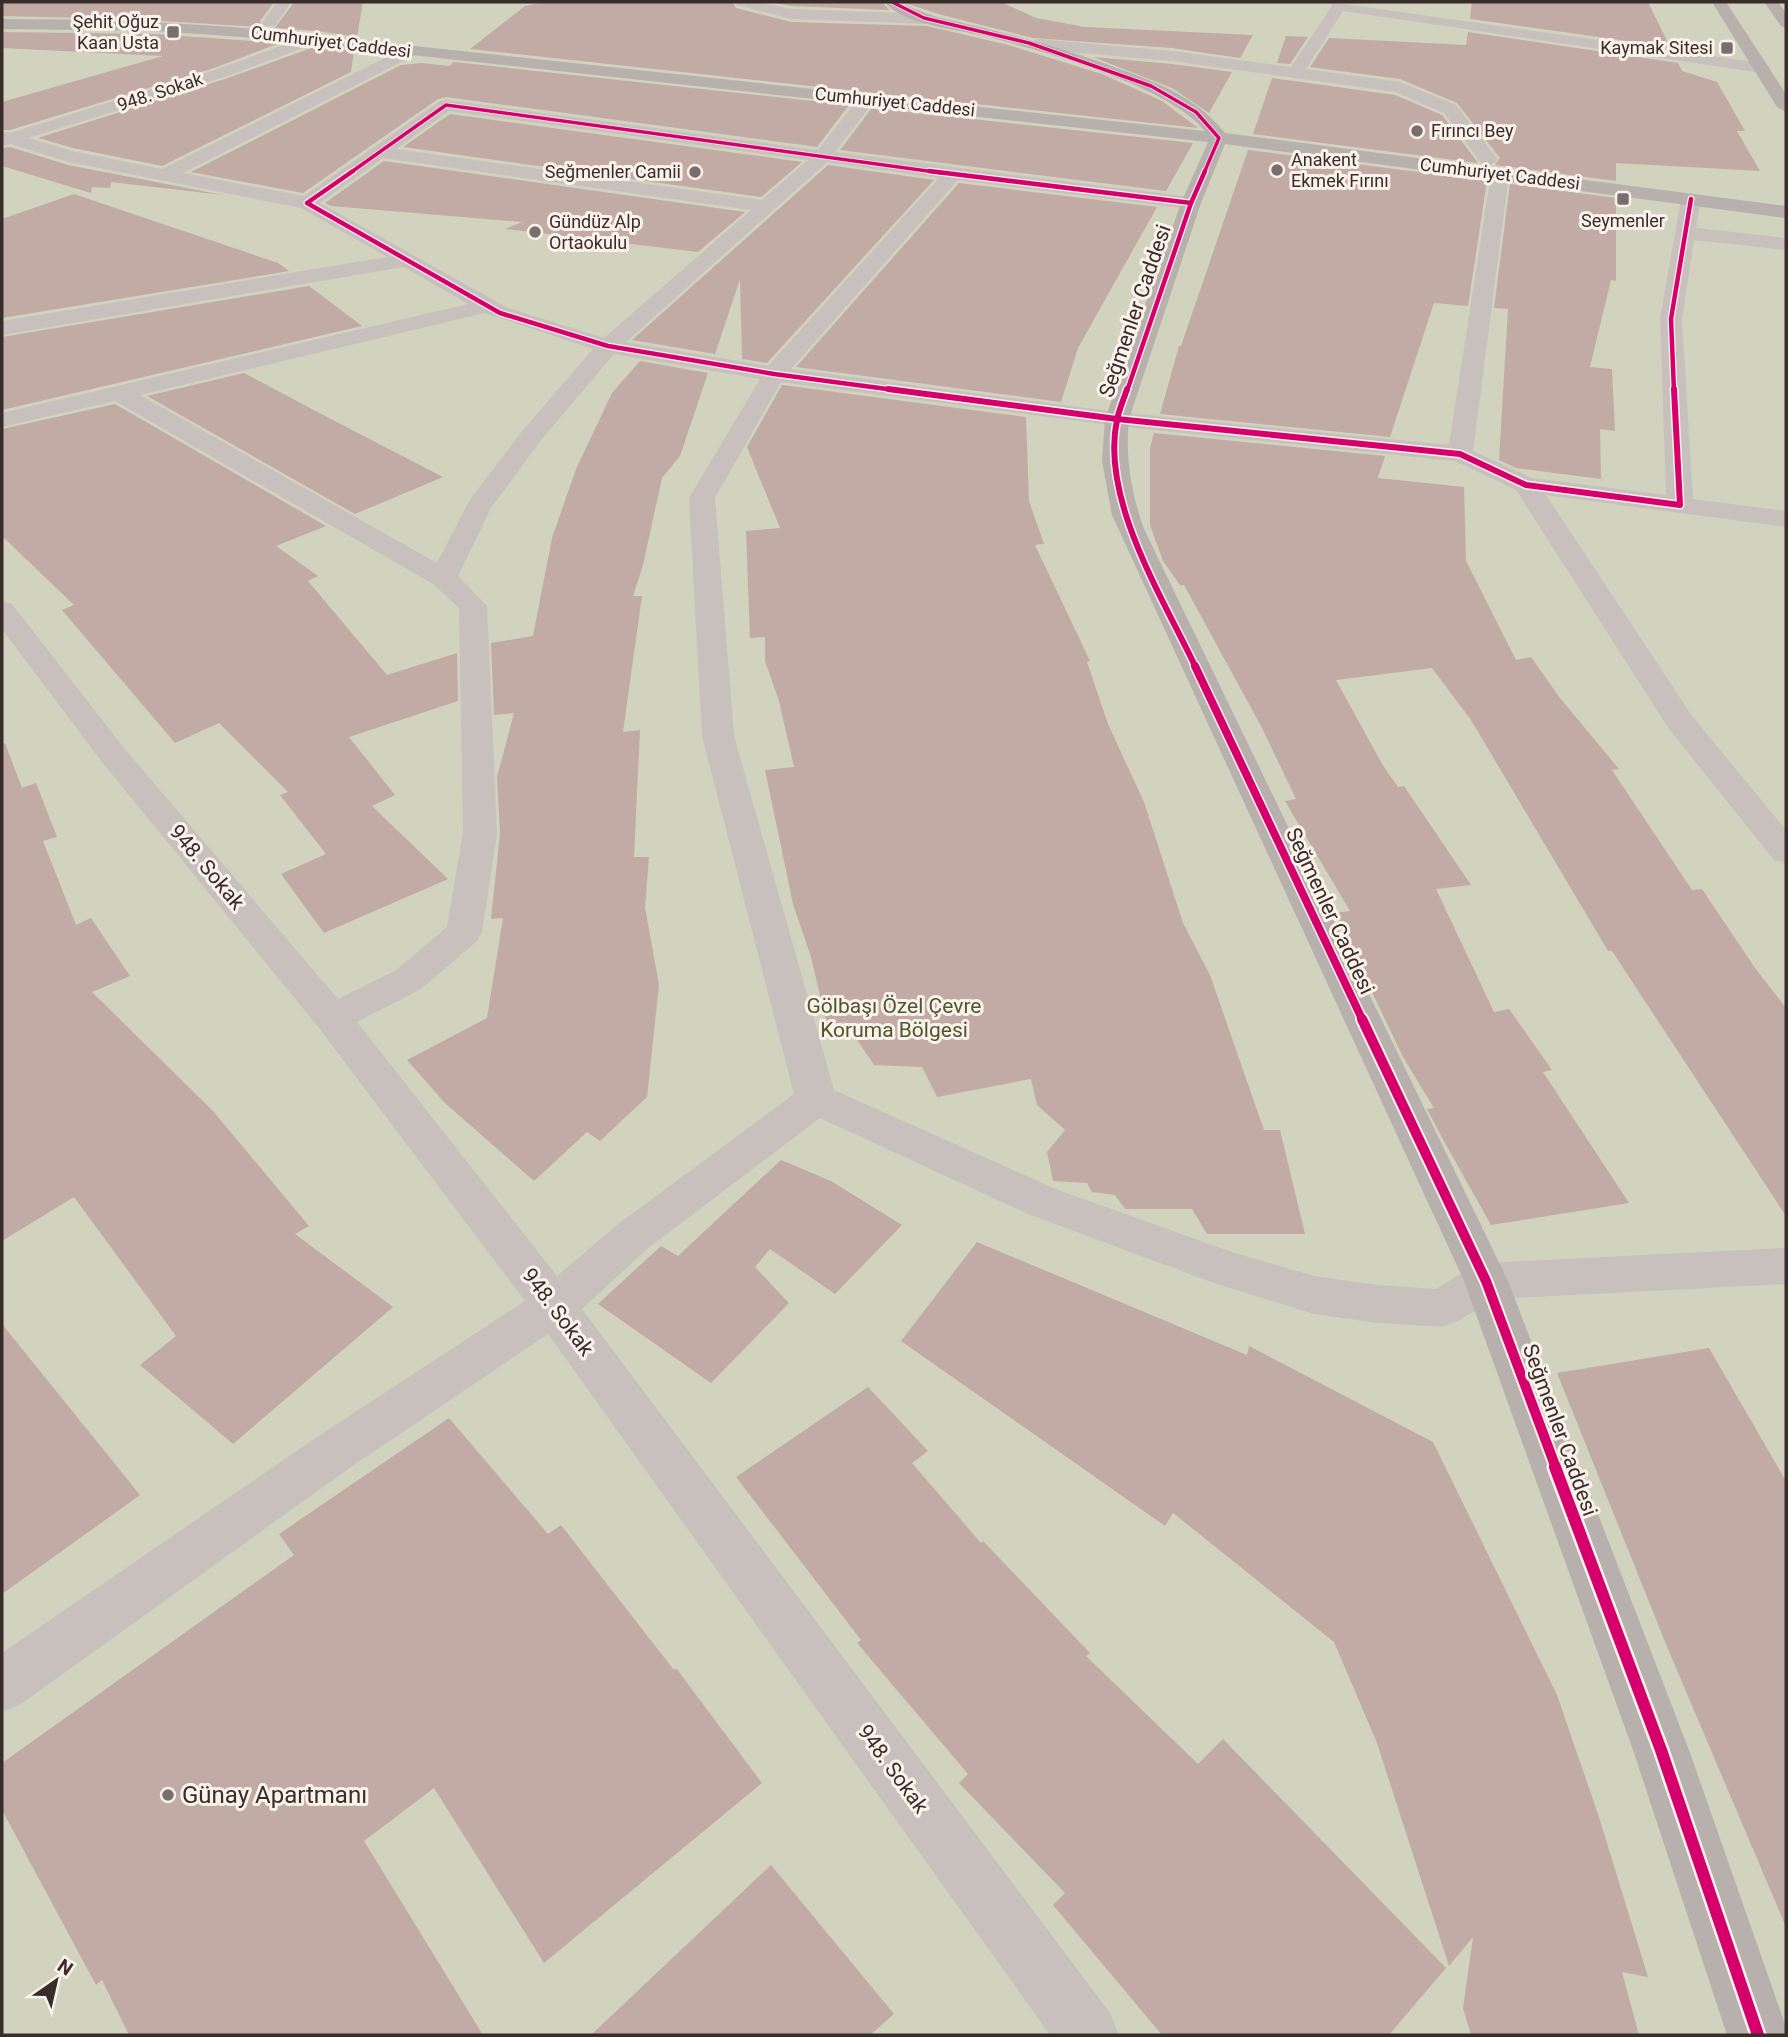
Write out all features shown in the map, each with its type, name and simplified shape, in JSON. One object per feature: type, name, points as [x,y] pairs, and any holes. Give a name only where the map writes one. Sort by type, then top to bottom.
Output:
[{"type":"main road","points":[[892,2],[930,19],[1037,44],[1152,85],[1193,108],[1215,131]]},
{"type":"main road","points":[[1719,2],[1786,107]]},
{"type":"main road","points":[[1772,2],[1786,23]]},
{"type":"main road","points":[[7,30],[37,9]]},
{"type":"main road","name":"Cumhuriyet Caddesi","points":[[2,11],[76,9],[401,33]]},
{"type":"main road","points":[[7,30],[55,22],[76,9]]},
{"type":"main road","points":[[156,10],[181,16]]},
{"type":"main road","name":"Cumhuriyet Caddesi","points":[[55,22],[124,23],[316,38],[409,52],[1215,131]]},
{"type":"main road","name":"Cumhuriyet Caddesi","points":[[936,90],[1215,131],[1495,167],[1786,212]]},
{"type":"main road","name":"Seğmenler Caddesi","points":[[1215,131],[1117,419],[1113,445],[1115,474],[1130,529],[1486,1281],[1661,1751],[1758,2035]]},
{"type":"main road","name":"Cumhuriyet Caddesi","points":[[1495,167],[1779,193]]},
{"type":"street","points":[[270,23],[284,2]]},
{"type":"street","points":[[742,2],[791,13],[930,19]]},
{"type":"street","points":[[1296,72],[1338,4],[1762,68]]},
{"type":"street","name":"948. Sokak","points":[[5,138],[221,73],[316,38]]},
{"type":"street","points":[[1037,44],[1172,56],[1400,87],[1450,109],[1495,167],[1460,454]]},
{"type":"street","points":[[164,175],[409,52]]},
{"type":"street","points":[[443,578],[478,507],[532,435],[608,346],[822,157],[867,99]]},
{"type":"street","points":[[307,203],[446,106],[1191,203]]},
{"type":"street","points":[[5,138],[69,156],[307,203],[500,313],[608,346],[775,374],[1117,419],[1460,454],[1526,485],[1786,519]]},
{"type":"street","points":[[379,152],[766,206]]},
{"type":"street","points":[[816,1099],[718,736],[702,498],[775,374],[953,174]]},
{"type":"street","points":[[1680,505],[1671,319],[1691,199]]},
{"type":"street","points":[[1686,233],[1786,244]]},
{"type":"street","points":[[2,328],[406,260]]},
{"type":"street","points":[[2,420],[488,306]]},
{"type":"street","points":[[121,394],[443,578],[473,606],[480,833],[464,932],[408,980],[333,1018]]},
{"type":"street","points":[[1526,485],[1679,722],[1786,852]]},
{"type":"street","name":"948. Sokak","points":[[2,610],[113,755],[333,1018],[554,1306],[1088,2035]]},
{"type":"street","points":[[816,1099],[1043,1202],[1230,1270],[1314,1295],[1378,1304],[1442,1307],[1486,1281],[1786,1266]]},
{"type":"street","points":[[2,1685],[334,1452],[554,1306],[632,1237],[816,1099]]},
{"type":"green space","name":"Gölbaşı Özel Çevre Koruma Bölgesi","points":[[2,2],[1786,2],[1786,2035],[2,2035]]},
{"type":"building","points":[[2,2],[274,2],[260,21],[262,27],[129,19],[2,16]]},
{"type":"building","points":[[294,2],[363,2],[357,37],[275,28]]},
{"type":"building","points":[[545,2],[732,2],[736,8],[791,22],[927,26],[1008,45],[1102,74],[1162,101],[1198,128],[470,49],[525,6]]},
{"type":"building","points":[[770,2],[882,2],[889,10],[791,6]]},
{"type":"building","points":[[902,2],[1001,2],[1036,18],[1085,27],[1253,35],[1240,58],[1172,48],[1033,38]]},
{"type":"building","points":[[1472,2],[1648,2],[1670,47],[1470,19]]},
{"type":"building","points":[[2,32],[155,34],[280,43],[214,68],[10,130],[2,130],[2,102],[163,56],[2,48]]},
{"type":"building","points":[[1468,32],[1678,63],[1682,71],[1717,82],[1745,131],[1737,131],[1760,171],[1616,163],[1616,181],[1495,165],[1500,158],[1457,103],[1400,79],[1310,67],[1329,38],[1466,45]]},
{"type":"building","points":[[1286,36],[1308,37],[1290,64],[1277,63]]},
{"type":"building","points":[[314,47],[354,51],[351,72],[162,166],[38,138],[228,78]]},
{"type":"building","points":[[1093,57],[1232,72],[1209,113],[1172,88]]},
{"type":"building","points":[[454,62],[849,105],[817,147],[446,97],[438,99],[303,193],[191,172],[401,65],[422,63],[449,66]]},
{"type":"building","points":[[1272,78],[1395,95],[1442,115],[1478,163],[1253,134]]},
{"type":"building","points":[[872,108],[1193,143],[1166,191],[840,150]]},
{"type":"building","points":[[450,114],[802,162],[761,197],[403,147]]},
{"type":"building","points":[[10,147],[68,165],[223,195],[111,182],[110,188],[92,187],[91,193],[2,166],[2,148]]},
{"type":"building","points":[[1248,150],[1487,181],[1468,306],[1434,303],[1390,437],[1160,414],[1179,346]]},
{"type":"building","points":[[384,161],[745,212],[698,252],[505,229],[522,222],[331,206],[325,203]]},
{"type":"building","points":[[828,165],[934,180],[767,363],[742,359],[740,279],[715,354],[632,340]]},
{"type":"building","points":[[959,183],[1157,207],[1078,348],[1061,402],[796,367]]},
{"type":"building","points":[[1510,184],[1616,198],[1616,281],[1611,280],[1590,367],[1612,369],[1615,431],[1600,429],[1601,479],[1516,468],[1499,460],[1508,309],[1494,308]]},
{"type":"building","points":[[74,194],[278,263],[289,271],[2,318],[2,219]]},
{"type":"building","points":[[309,286],[362,326],[2,410],[2,337]]},
{"type":"building","points":[[640,361],[708,373],[680,456],[662,478],[643,565],[633,596],[642,596],[623,732],[640,730],[634,857],[649,857],[645,907],[659,985],[647,1097],[600,1141],[587,1132],[534,1181],[445,1103],[407,1060],[487,1018],[503,918],[491,919],[500,833],[497,777],[514,713],[494,715],[491,643],[533,636],[552,538],[576,469],[612,393]]},
{"type":"building","points":[[244,373],[443,477],[355,514],[147,396]]},
{"type":"building","points":[[782,385],[1026,417],[1029,501],[1044,544],[1035,545],[1090,661],[1087,662],[1108,724],[1144,802],[1183,923],[1210,975],[1264,1130],[1280,1130],[1305,1234],[1207,1234],[1192,1209],[1125,1209],[1115,1195],[1092,1192],[1087,1183],[1053,1181],[1047,1152],[1065,1130],[1037,1105],[1031,1079],[937,1097],[922,1067],[874,1065],[845,1022],[827,1025],[811,957],[793,904],[765,770],[794,767],[779,701],[765,661],[765,637],[750,638],[746,531],[780,528],[747,447]]},
{"type":"building","points":[[115,404],[326,526],[276,546],[318,576],[308,581],[387,675],[457,653],[458,701],[349,737],[395,795],[372,806],[448,879],[324,933],[281,874],[326,854],[280,795],[288,792],[219,723],[175,743],[62,610],[74,605],[2,536],[2,429]]},
{"type":"building","points":[[1154,433],[1385,456],[1378,478],[1464,487],[1466,561],[1516,660],[1531,657],[1560,698],[1619,769],[1612,770],[1692,890],[1702,889],[1755,968],[1786,1008],[1786,1216],[1612,951],[1608,951],[1471,720],[1432,668],[1336,680],[1382,764],[1398,787],[1404,786],[1471,885],[1436,889],[1494,1012],[1509,1009],[1552,1070],[1543,1072],[1629,1203],[1491,1225],[1427,1109],[1434,1108],[1403,1057],[1334,913],[1350,911],[1285,801],[1296,799],[1262,728],[1184,585],[1180,585],[1163,561],[1150,525],[1150,448]]},
{"type":"building","points":[[5,743],[22,788],[36,783],[57,837],[43,841],[76,925],[91,918],[130,976],[92,992],[213,1111],[309,1226],[295,1234],[393,1307],[233,1444],[140,1365],[176,1336],[74,1197],[2,1241],[2,744]]},
{"type":"building","points":[[781,1160],[831,1181],[902,1225],[835,1294],[770,1249],[755,1267],[789,1303],[711,1383],[598,1304],[661,1246],[678,1256]]},
{"type":"building","points":[[977,1242],[1247,1355],[1249,1346],[1433,1442],[1557,1695],[1599,1817],[1648,1977],[1622,1972],[1639,2035],[1471,2035],[1463,2008],[1473,1937],[1449,1966],[1377,1743],[1334,1642],[1173,1513],[1165,1526],[901,1341]]},
{"type":"building","points":[[2,1324],[140,1495],[2,1594]]},
{"type":"building","points":[[1709,1348],[1786,1481],[1786,1927],[1668,1649],[1557,1373]]},
{"type":"building","points":[[868,1387],[928,1451],[912,1463],[981,1543],[983,1541],[1090,1653],[1086,1656],[1198,1764],[1223,1739],[1446,1968],[1389,2035],[1162,2035],[1053,1905],[1065,1893],[959,1783],[968,1774],[857,1643],[861,1640],[736,1477]]},
{"type":"building","points":[[449,1418],[548,1534],[561,1525],[674,1670],[676,1668],[762,1783],[544,1963],[434,1788],[364,1841],[483,2035],[129,2035],[102,1980],[96,1985],[2,1810],[2,1763],[294,1555],[279,1534]]},
{"type":"building","points":[[771,1865],[894,2014],[870,2035],[591,2035]]},
{"type":"cycle path","points":[[892,2],[924,18],[1029,43],[1151,86],[1196,112],[1219,138],[1191,203],[1117,419],[1115,461],[1125,515],[1486,1281],[1661,1750],[1758,2035]]},
{"type":"cycle path","points":[[1191,203],[953,174],[446,105],[307,203],[500,313],[608,346],[774,374],[1117,419],[1460,454],[1526,485],[1680,505],[1671,319],[1691,199]]},
{"type":"place","name":"Şehit Oğuz Kaan Usta","points":[[173,32]]},
{"type":"place","name":"Kaymak Sitesi","points":[[1727,48]]},
{"type":"place","name":"Fırıncı Bey","points":[[1417,131]]},
{"type":"place","name":"Anakent Ekmek Fırını","points":[[1277,170]]},
{"type":"place","name":"Seğmenler Camii","points":[[695,172]]},
{"type":"place","name":"Seymenler","points":[[1623,199]]},
{"type":"place","name":"Gündüz Alp Ortaokulu","points":[[535,232]]},
{"type":"place","name":"Günay Apartmanı","points":[[168,1795]]}]
